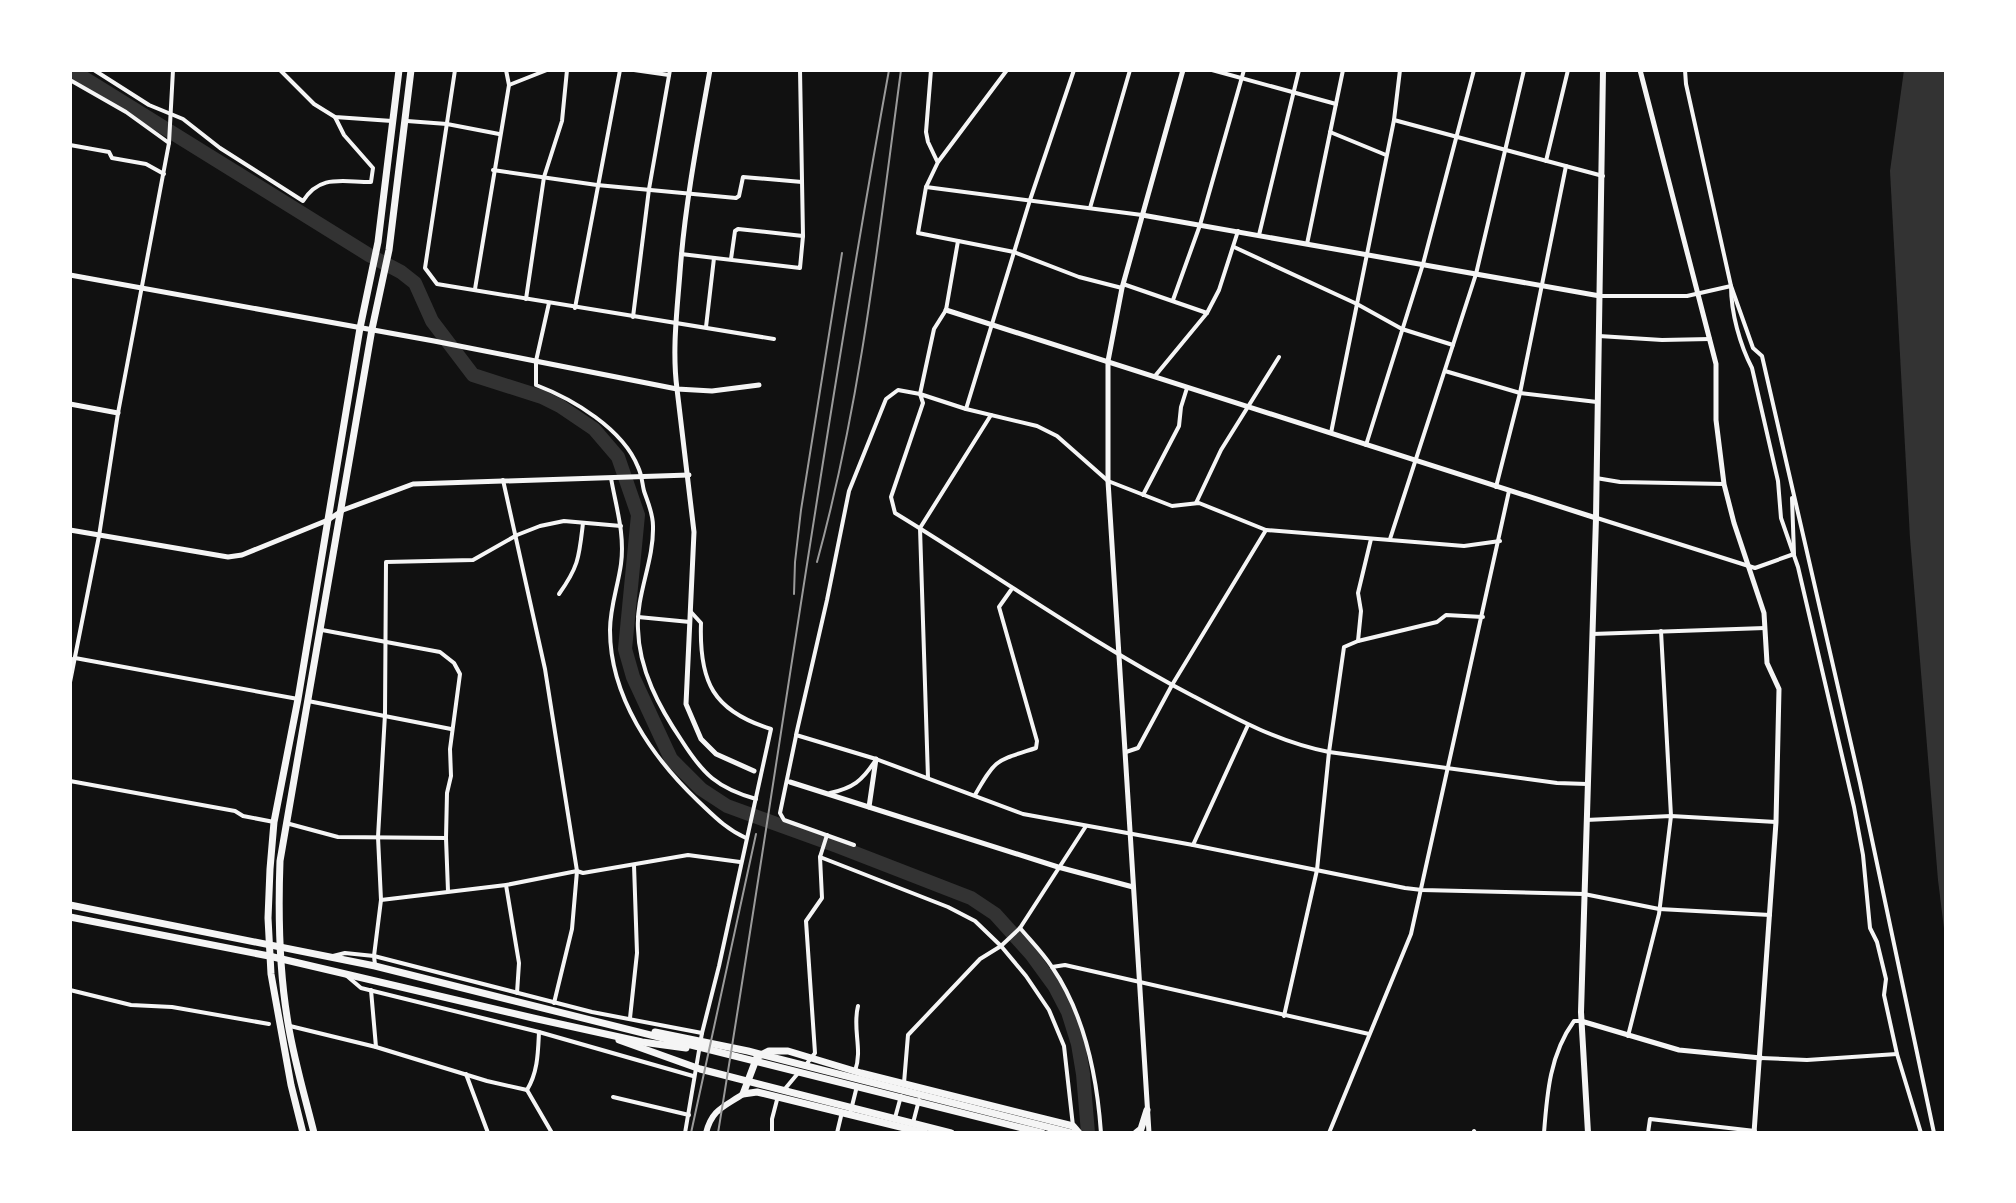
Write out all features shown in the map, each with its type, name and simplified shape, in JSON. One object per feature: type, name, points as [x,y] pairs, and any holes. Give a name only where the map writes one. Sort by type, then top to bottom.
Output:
[{"type":"highway","points":[[303,1133],[291,1085],[269,956],[274,822],[298,699],[360,328],[378,242],[399,70]]},
{"type":"highway","points":[[314,1133],[288,1026],[280,946],[280,861],[372,329],[386,271],[411,70]]},
{"type":"highway","points":[[70,905],[375,966],[1042,1133]]},
{"type":"highway","points":[[70,917],[281,958],[608,1035],[703,1052],[1024,1133]]},
{"type":"highway","points":[[629,1030],[664,1033],[748,1051],[1071,1130]]},
{"type":"highway","points":[[608,1035],[633,1047],[700,1069],[951,1133]]},
{"type":"highway","points":[[743,1094],[757,1057],[769,1051],[788,1051],[1079,1133]]},
{"type":"highway","points":[[743,1094],[750,1091],[925,1133]]},
{"type":"highway","points":[[1136,1133],[1141,1129],[1147,1110]]},
{"type":"main road","points":[[1588,1133],[1581,1021],[1596,518],[1603,70]]},
{"type":"main road","points":[[706,1133],[715,1110],[743,1094]]},
{"type":"street","points":[[94,70],[130,94],[183,119],[220,148],[303,201],[313,186],[321,182],[371,182],[373,168],[344,135],[335,117]]},
{"type":"street","points":[[70,682],[164,174],[173,116],[173,70]]},
{"type":"street","points":[[280,70],[314,104],[335,117],[395,121]]},
{"type":"street","points":[[455,70],[425,268],[437,284],[774,339]]},
{"type":"street","points":[[475,289],[509,85],[506,70]]},
{"type":"street","points":[[509,85],[547,70]]},
{"type":"street","points":[[526,299],[544,177],[562,121],[567,70]]},
{"type":"street","points":[[575,308],[620,70]]},
{"type":"street","points":[[633,317],[649,189],[669,72],[634,70]]},
{"type":"street","points":[[710,70],[688,193],[675,322],[674,365],[694,532],[685,690],[691,718],[701,739],[716,754],[754,771]]},
{"type":"street","points":[[681,254],[800,268],[803,236],[800,70]]},
{"type":"street","points":[[931,70],[926,132],[938,162]]},
{"type":"street","points":[[1007,70],[938,162],[926,187],[918,233],[1014,252],[1079,277],[1173,300],[1207,313]]},
{"type":"street","points":[[966,409],[1030,200],[1074,70]]},
{"type":"street","points":[[1090,208],[1130,70]]},
{"type":"street","points":[[1149,1133],[1108,481],[1108,361],[1123,286],[1183,70]]},
{"type":"street","points":[[1212,70],[1336,104]]},
{"type":"street","points":[[1173,300],[1200,225],[1244,70]]},
{"type":"street","points":[[1259,235],[1299,70]]},
{"type":"street","points":[[1307,244],[1343,70]]},
{"type":"street","points":[[1331,433],[1394,120],[1400,70]]},
{"type":"street","points":[[1366,445],[1423,264],[1474,70]]},
{"type":"street","points":[[1390,539],[1476,274],[1524,70]]},
{"type":"street","points":[[1546,161],[1568,70]]},
{"type":"street","points":[[1640,70],[1716,364],[1716,420],[1724,484],[1759,595],[1767,663],[1779,689],[1776,822],[1754,1132],[1650,1119],[1648,1133]]},
{"type":"street","points":[[1685,70],[1731,286],[1753,348],[1762,356],[1860,783],[1934,1133]]},
{"type":"street","points":[[70,80],[126,112],[169,143]]},
{"type":"street","points":[[1394,120],[1603,176]]},
{"type":"street","points":[[405,121],[447,124],[499,134]]},
{"type":"street","points":[[1330,132],[1386,155]]},
{"type":"street","points":[[70,145],[109,152],[112,158],[146,164],[164,174]]},
{"type":"street","points":[[1496,487],[1520,393],[1566,166]]},
{"type":"street","points":[[493,170],[597,185],[736,198],[743,177],[802,182]]},
{"type":"street","points":[[926,187],[1142,215],[1600,296],[1696,294],[1731,286]]},
{"type":"street","points":[[731,259],[735,231],[738,229],[803,236]]},
{"type":"street","points":[[1155,377],[1207,313],[1219,290],[1238,231]]},
{"type":"street","points":[[958,241],[946,310],[934,329],[920,394],[923,403],[891,497],[895,513],[1118,654],[1248,725],[1297,746],[1557,783],[1587,784]]},
{"type":"street","points":[[1234,247],[1357,304],[1402,329],[1453,345]]},
{"type":"street","points":[[706,327],[714,257]]},
{"type":"street","points":[[70,275],[372,329],[677,389],[712,391],[759,385]]},
{"type":"street","points":[[1731,286],[1731,299],[1745,355],[1752,368],[1778,481],[1781,518],[1794,554],[1854,807],[1863,855],[1870,928],[1877,942],[1886,979],[1884,995],[1897,1054],[1921,1133]]},
{"type":"street","points":[[549,303],[536,361],[536,385],[556,392],[601,421],[631,455],[654,527],[638,617],[640,650],[648,680],[689,752],[713,780],[727,790],[756,799]]},
{"type":"street","points":[[946,310],[1755,568],[1794,554]]},
{"type":"street","points":[[1599,336],[1710,339]]},
{"type":"street","points":[[1196,503],[1221,450],[1279,357]]},
{"type":"street","points":[[1445,371],[1520,393],[1597,402]]},
{"type":"street","points":[[1143,495],[1179,426],[1187,388]]},
{"type":"street","points":[[854,845],[784,820],[780,813],[849,491],[886,399],[898,390],[1037,426],[1057,436],[1108,481],[1172,506],[1196,503],[1266,530],[1464,546],[1500,541]]},
{"type":"street","points":[[70,404],[118,413]]},
{"type":"street","points":[[928,778],[920,528],[991,415]]},
{"type":"street","points":[[70,530],[228,557],[242,555],[328,520],[343,510],[413,484],[689,475]]},
{"type":"street","points":[[612,478],[621,526],[621,565],[609,632],[616,677],[651,749],[672,776],[728,830],[747,835]]},
{"type":"street","points":[[1596,478],[1620,482],[1724,484]]},
{"type":"street","points":[[503,480],[545,669],[577,871],[572,929],[554,1003]]},
{"type":"street","points":[[1329,1133],[1411,934],[1509,491]]},
{"type":"street","points":[[1793,496],[1790,501],[1794,554]]},
{"type":"street","points":[[375,966],[381,900],[378,837],[385,714],[386,562],[473,560],[517,535],[564,521],[621,526]]},
{"type":"street","points":[[559,594],[579,560],[583,523]]},
{"type":"street","points":[[1126,752],[1138,748],[1172,685],[1266,530]]},
{"type":"street","points":[[1358,641],[1361,611],[1358,593],[1371,539]]},
{"type":"street","points":[[975,795],[998,760],[1036,748],[1037,741],[999,607],[1011,589]]},
{"type":"street","points":[[685,1133],[702,1033],[771,729],[748,722],[733,713],[715,694],[705,677],[702,663],[701,623],[691,612]]},
{"type":"street","points":[[1284,1016],[1317,870],[1344,647],[1437,622],[1446,615],[1483,617]]},
{"type":"street","points":[[638,617],[690,622]]},
{"type":"street","points":[[1591,634],[1765,628]]},
{"type":"street","points":[[322,630],[440,652],[454,663],[460,674],[451,729],[451,776],[447,793],[448,891]]},
{"type":"street","points":[[1628,1036],[1659,909],[1671,816],[1661,631]]},
{"type":"street","points":[[72,660],[298,699]]},
{"type":"street","points":[[308,701],[451,729]]},
{"type":"street","points":[[1193,845],[1248,725]]},
{"type":"street","points":[[796,735],[876,759],[1023,814],[1422,890],[1584,894],[1659,909],[1770,915]]},
{"type":"street","points":[[827,793],[846,790],[861,782],[876,759]]},
{"type":"street","points":[[869,807],[876,759]]},
{"type":"street","points":[[70,781],[235,811],[243,816],[274,822]]},
{"type":"street","points":[[790,782],[1058,867],[1133,887]]},
{"type":"street","points":[[1586,820],[1671,816],[1776,822]]},
{"type":"street","points":[[286,823],[338,837],[446,838]]},
{"type":"street","points":[[893,1125],[904,1084],[908,1035],[980,959],[1001,946],[1020,928],[1086,826]]},
{"type":"street","points":[[772,1133],[778,1097],[815,1053],[806,921],[822,898],[820,854],[827,836]]},
{"type":"street","points":[[820,854],[948,907],[975,921],[1001,946],[1049,1010],[1064,1046],[1071,1130]]},
{"type":"street","points":[[381,900],[506,885],[688,855],[740,862]]},
{"type":"street","points":[[630,1019],[637,953],[634,865]]},
{"type":"street","points":[[506,885],[519,963],[517,993]]},
{"type":"street","points":[[1020,928],[1052,967],[1075,1008],[1087,1041],[1101,1133]]},
{"type":"street","points":[[331,956],[345,953],[374,956],[554,1003],[702,1033]]},
{"type":"street","points":[[1052,967],[1065,965],[1369,1034]]},
{"type":"street","points":[[344,973],[356,985],[371,990],[539,1032],[693,1076]]},
{"type":"street","points":[[70,990],[131,1005],[172,1007],[269,1024]]},
{"type":"street","points":[[371,990],[376,1047]]},
{"type":"street","points":[[837,1133],[858,1072],[860,1053],[854,1026],[858,1006]]},
{"type":"street","points":[[1544,1133],[1546,1101],[1561,1039],[1574,1021],[1697,1053],[1807,1060],[1897,1054]]},
{"type":"street","points":[[288,1026],[376,1047],[527,1090],[552,1133]]},
{"type":"street","points":[[527,1090],[538,1059],[539,1032]]},
{"type":"street","points":[[466,1074],[488,1133]]},
{"type":"street","points":[[912,1131],[922,1088]]},
{"type":"street","points":[[613,1097],[689,1115]]},
{"type":"shaded area","points":[[1904,70],[1946,70],[1946,945],[1910,538],[1890,171]]},
{"type":"waterway","points":[[71,70],[401,272],[415,283],[432,321],[473,375],[542,397],[594,429],[618,457],[638,515],[625,649],[633,677],[671,759],[701,789],[727,806],[971,898],[995,914],[1031,954],[1055,987],[1068,1012],[1083,1074],[1088,1133]]},
{"type":"railway","points":[[718,1133],[843,335],[889,70]]},
{"type":"railway","points":[[817,562],[857,380],[901,70]]},
{"type":"railway","points":[[794,594],[801,510],[842,253]]},
{"type":"railway","points":[[691,1133],[756,834]]}]
